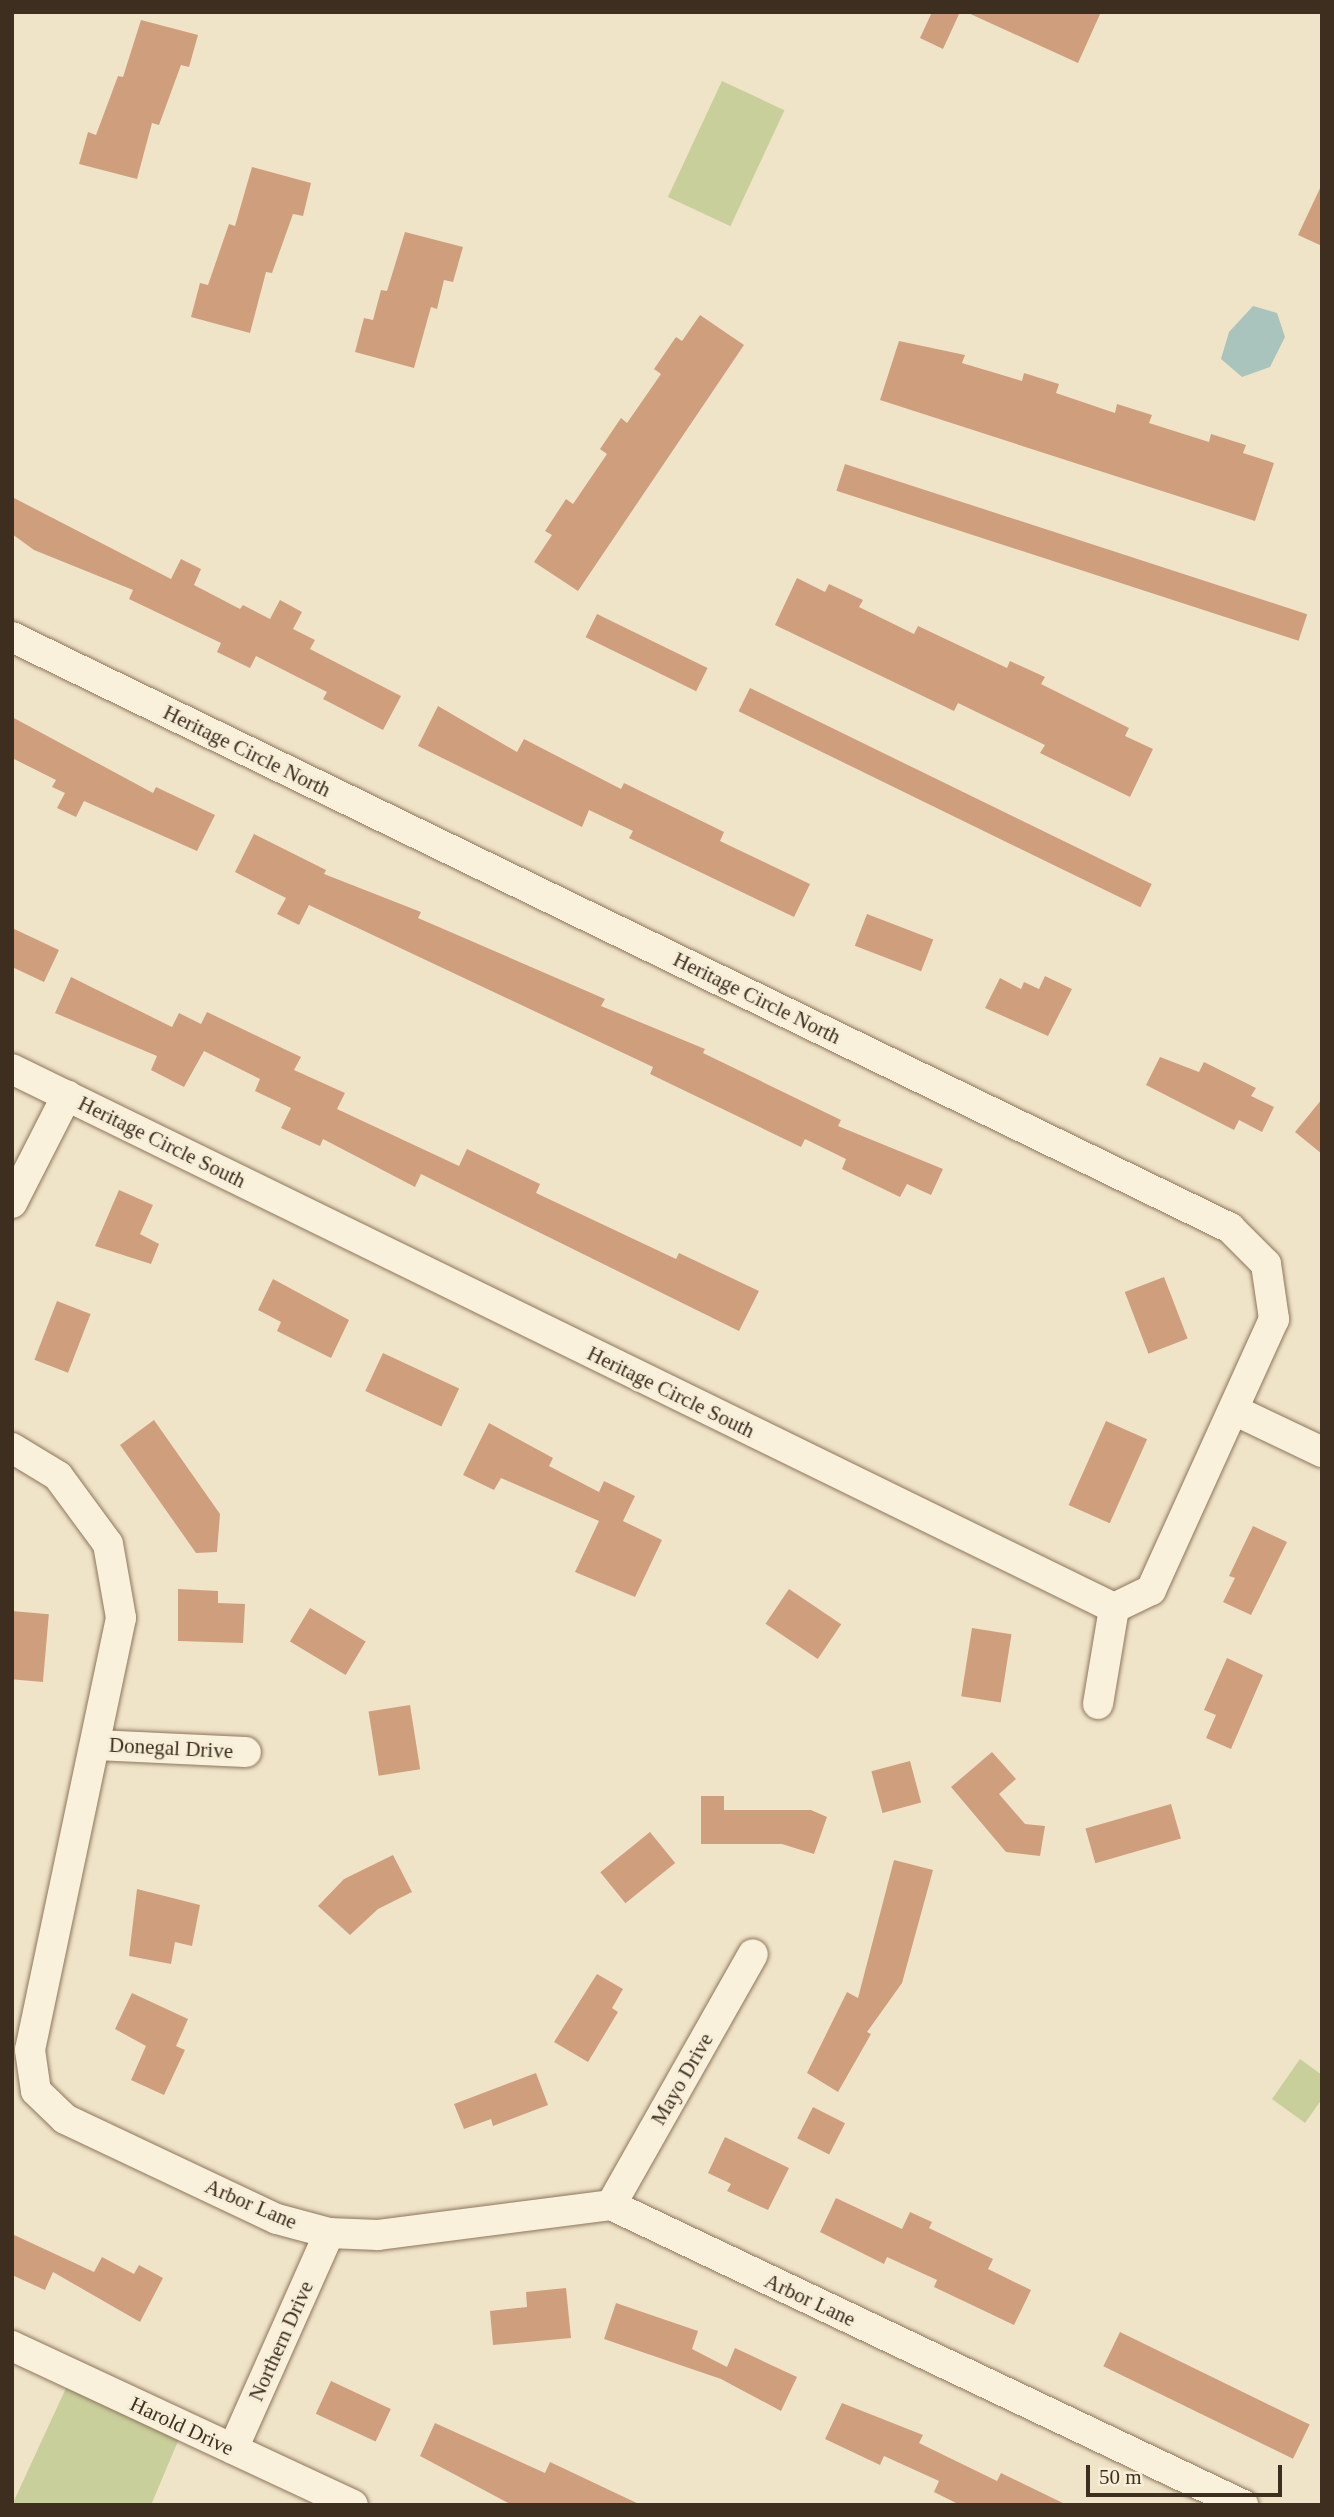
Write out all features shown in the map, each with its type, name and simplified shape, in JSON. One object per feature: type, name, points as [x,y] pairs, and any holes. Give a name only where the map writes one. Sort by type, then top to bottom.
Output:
[{"type":"street","name":"Heritage Circle North","points":[[12,637],[1230,1228],[1266,1264],[1274,1319],[1236,1411]]},
{"type":"street","name":"Heritage Circle South","points":[[12,1069],[1114,1608]]},
{"type":"street","points":[[12,1203],[67,1096]]},
{"type":"street","points":[[1098,1704],[1114,1608],[1151,1590],[1236,1411],[1322,1452]]},
{"type":"street","name":"Arbor Lane","points":[[12,1448],[58,1476],[108,1544],[121,1618],[30,2050],[36,2091],[65,2119],[277,2219],[329,2233],[378,2235],[611,2205],[1243,2505]]},
{"type":"street","name":"Donegal Drive","points":[[95,1745],[246,1752]]},
{"type":"street","name":"Mayo Drive","points":[[611,2205],[753,1954]]},
{"type":"street","name":"Northern Drive","points":[[233,2449],[329,2233]]},
{"type":"street","name":"Harold Drive","points":[[12,2346],[345,2503]]},
{"type":"green space","points":[[722,81],[785,110],[730,226],[668,197]]},
{"type":"green space","points":[[1300,2059],[1322,2075],[1322,2099],[1305,2123],[1272,2099]]},
{"type":"green space","points":[[72,2375],[184,2427],[151,2505],[12,2505]]},
{"type":"water","points":[[1253,306],[1277,313],[1285,337],[1270,367],[1242,377],[1221,359],[1229,332]]},
{"type":"building","points":[[932,12],[960,12],[943,49],[920,38]]},
{"type":"building","points":[[966,12],[1101,12],[1078,63]]},
{"type":"building","points":[[141,20],[198,35],[189,67],[181,65],[159,125],[152,123],[137,179],[79,164],[88,132],[96,135],[118,76],[123,77]]},
{"type":"building","points":[[252,167],[311,183],[303,216],[293,214],[272,273],[266,272],[250,333],[191,317],[200,283],[208,285],[229,224],[235,226]]},
{"type":"building","points":[[1322,184],[1322,246],[1298,235]]},
{"type":"building","points":[[405,232],[463,247],[453,282],[444,280],[437,309],[431,307],[414,368],[355,352],[364,318],[373,320],[381,290],[387,291]]},
{"type":"building","points":[[700,315],[744,345],[578,591],[534,562],[552,535],[545,531],[566,499],[573,504],[607,454],[600,449],[621,418],[627,423],[661,374],[654,369],[676,337],[682,341]]},
{"type":"building","points":[[899,341],[965,355],[962,363],[1022,381],[1024,373],[1059,384],[1056,393],[1115,413],[1117,404],[1152,415],[1149,423],[1209,442],[1211,434],[1246,445],[1243,453],[1274,463],[1255,521],[880,400]]},
{"type":"building","points":[[845,464],[1307,614],[1299,641],[836,491]]},
{"type":"building","points":[[12,497],[171,579],[181,559],[201,569],[194,585],[240,609],[243,605],[270,619],[280,600],[302,612],[293,629],[315,640],[310,649],[401,696],[383,730],[323,699],[327,692],[256,656],[250,668],[217,652],[221,643],[129,599],[133,590],[34,550],[12,534]]},
{"type":"building","points":[[797,578],[825,592],[829,584],[863,600],[859,607],[914,634],[918,626],[1007,668],[1010,661],[1045,677],[1041,684],[1129,728],[1125,736],[1153,749],[1130,797],[1040,753],[1045,745],[958,703],[954,711],[775,625]]},
{"type":"building","points":[[597,614],[708,668],[696,691],[586,637]]},
{"type":"building","points":[[750,688],[1152,884],[1140,907],[739,711]]},
{"type":"building","points":[[438,706],[517,752],[524,739],[621,789],[624,783],[724,832],[720,841],[810,884],[794,917],[629,838],[633,831],[589,810],[582,827],[418,746]]},
{"type":"building","points":[[12,717],[153,793],[156,787],[215,815],[197,851],[84,801],[76,817],[57,808],[65,793],[52,787],[56,780],[12,758]]},
{"type":"building","points":[[254,834],[326,870],[324,874],[421,912],[418,918],[605,999],[601,1006],[705,1049],[703,1053],[841,1120],[838,1126],[943,1169],[931,1195],[907,1184],[900,1197],[842,1169],[846,1159],[805,1139],[801,1147],[650,1074],[653,1067],[309,905],[299,925],[277,914],[286,898],[235,872]]},
{"type":"building","points":[[867,914],[933,939],[921,971],[855,946]]},
{"type":"building","points":[[12,928],[59,950],[44,982],[12,967]]},
{"type":"building","points":[[1045,976],[1072,989],[1048,1036],[985,1008],[1000,978],[1021,989],[1024,982],[1039,989]]},
{"type":"building","points":[[71,977],[172,1027],[179,1013],[201,1024],[207,1012],[301,1057],[294,1070],[345,1093],[337,1109],[459,1166],[467,1149],[540,1184],[536,1193],[676,1259],[679,1253],[759,1291],[739,1331],[421,1174],[415,1187],[323,1139],[320,1146],[281,1128],[291,1108],[255,1091],[260,1079],[204,1051],[184,1087],[151,1070],[157,1056],[55,1013]]},
{"type":"building","points":[[1160,1057],[1199,1072],[1204,1062],[1256,1088],[1251,1096],[1274,1107],[1262,1132],[1239,1120],[1234,1130],[1146,1085]]},
{"type":"building","points":[[1322,1099],[1322,1154],[1295,1132]]},
{"type":"building","points":[[119,1190],[153,1205],[140,1234],[159,1244],[151,1264],[95,1246]]},
{"type":"building","points":[[1164,1277],[1188,1339],[1148,1354],[1125,1292]]},
{"type":"building","points":[[273,1279],[349,1320],[331,1358],[277,1331],[281,1322],[258,1310]]},
{"type":"building","points":[[57,1301],[91,1314],[68,1373],[34,1360]]},
{"type":"building","points":[[383,1353],[459,1388],[441,1427],[365,1391]]},
{"type":"building","points":[[154,1420],[220,1514],[217,1552],[196,1553],[120,1445]]},
{"type":"building","points":[[1106,1421],[1147,1439],[1110,1523],[1069,1505]]},
{"type":"building","points":[[489,1423],[553,1458],[549,1466],[599,1492],[604,1481],[635,1496],[623,1521],[662,1540],[635,1597],[575,1572],[599,1521],[501,1478],[494,1490],[463,1475]]},
{"type":"building","points":[[1253,1526],[1287,1542],[1251,1615],[1223,1602],[1235,1578],[1229,1576]]},
{"type":"building","points":[[178,1589],[218,1591],[218,1603],[245,1604],[243,1643],[178,1641]]},
{"type":"building","points":[[789,1589],[841,1624],[818,1659],[766,1624]]},
{"type":"building","points":[[310,1608],[366,1641],[346,1675],[290,1641]]},
{"type":"building","points":[[12,1611],[49,1614],[43,1682],[12,1679]]},
{"type":"building","points":[[972,1628],[1012,1634],[1001,1702],[961,1696]]},
{"type":"building","points":[[1227,1658],[1263,1675],[1231,1749],[1206,1738],[1216,1715],[1204,1710]]},
{"type":"building","points":[[410,1705],[420,1769],[379,1776],[369,1712]]},
{"type":"building","points":[[992,1752],[1016,1779],[999,1794],[1025,1824],[1045,1826],[1040,1856],[1006,1852],[951,1787]]},
{"type":"building","points":[[910,1761],[921,1803],[882,1813],[871,1771]]},
{"type":"building","points":[[701,1796],[724,1796],[724,1810],[811,1810],[827,1817],[814,1854],[782,1844],[701,1844]]},
{"type":"building","points":[[1171,1804],[1181,1839],[1095,1863],[1085,1829]]},
{"type":"building","points":[[650,1832],[675,1863],[625,1903],[600,1872]]},
{"type":"building","points":[[393,1855],[412,1892],[378,1909],[350,1935],[318,1906],[344,1879]]},
{"type":"building","points":[[894,1860],[933,1870],[902,1983],[867,2032],[871,2034],[838,2092],[807,2073],[847,1992],[858,1998]]},
{"type":"building","points":[[137,1889],[200,1905],[192,1946],[175,1942],[171,1964],[129,1956]]},
{"type":"building","points":[[597,1974],[623,1989],[612,2008],[618,2012],[588,2062],[554,2042]]},
{"type":"building","points":[[132,1993],[188,2019],[176,2046],[185,2050],[164,2095],[131,2080],[146,2046],[115,2029]]},
{"type":"building","points":[[536,2073],[548,2105],[493,2126],[491,2119],[464,2129],[454,2104]]},
{"type":"building","points":[[813,2107],[845,2123],[829,2155],[797,2138]]},
{"type":"building","points":[[725,2137],[789,2168],[768,2210],[727,2191],[731,2184],[708,2173]]},
{"type":"building","points":[[836,2198],[902,2229],[910,2212],[932,2222],[929,2228],[993,2259],[988,2269],[1031,2290],[1014,2325],[934,2287],[937,2280],[887,2257],[884,2264],[820,2232]]},
{"type":"building","points":[[12,2234],[94,2272],[102,2257],[134,2274],[139,2265],[163,2278],[140,2322],[53,2272],[45,2290],[12,2275]]},
{"type":"building","points":[[566,2288],[571,2338],[493,2345],[490,2311],[527,2307],[526,2292]]},
{"type":"building","points":[[616,2303],[698,2331],[692,2349],[727,2367],[735,2348],[797,2377],[781,2411],[721,2379],[604,2339]]},
{"type":"building","points":[[1120,2332],[1310,2424],[1293,2459],[1103,2366]]},
{"type":"building","points":[[331,2381],[391,2409],[376,2442],[316,2414]]},
{"type":"building","points":[[842,2403],[923,2435],[919,2443],[997,2481],[1001,2473],[1067,2505],[960,2505],[934,2492],[939,2481],[884,2456],[880,2465],[825,2439]]},
{"type":"building","points":[[435,2423],[545,2473],[550,2462],[641,2505],[512,2505],[420,2456]]}]
